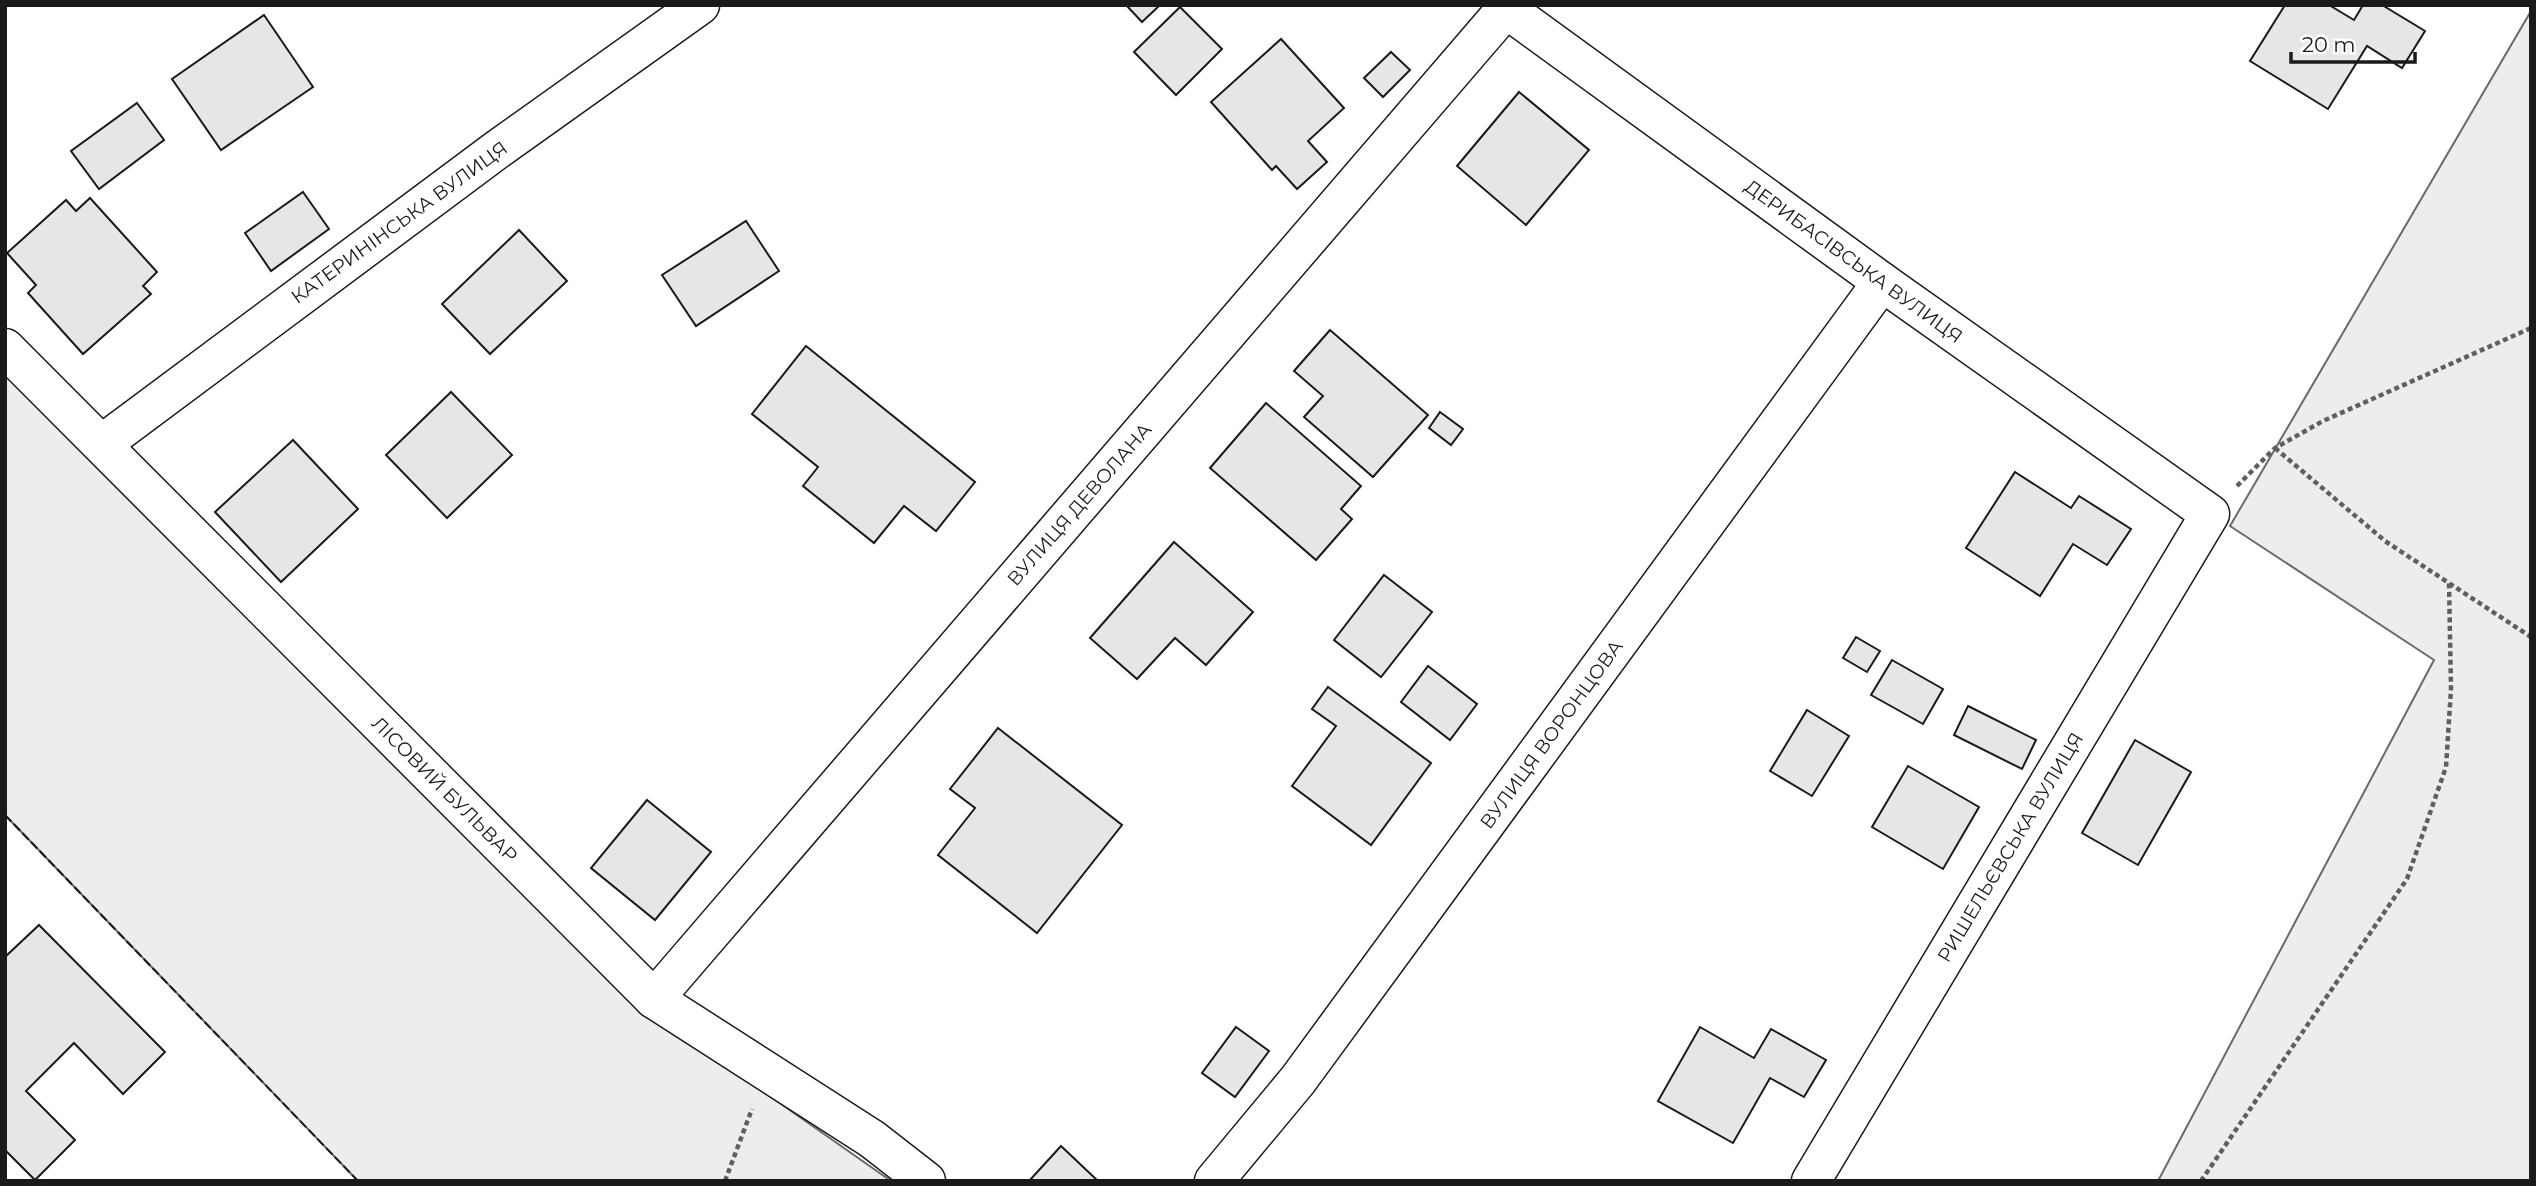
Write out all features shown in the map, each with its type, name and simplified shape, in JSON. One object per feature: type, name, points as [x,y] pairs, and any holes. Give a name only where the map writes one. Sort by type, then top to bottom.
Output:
[{"type":"street","name":"КАТЕРИНІНСЬКА ВУЛИЦЯ","points":[[102,443],[498,149],[700,5]]},
{"type":"street","name":"ДЕРИБАСІВСЬКА ВУЛИЦЯ","points":[[1503,7],[1882,282],[2210,514]]},
{"type":"street","name":"ВУЛИЦЯ ДЕВОЛАНА","points":[[654,999],[1503,7]]},
{"type":"street","name":"ВУЛИЦЯ ВОРОНЦОВА","points":[[1214,1181],[1298,1080],[1882,282]]},
{"type":"street","name":"ЛІСОВИЙ БУЛЬВАР","points":[[5,348],[654,999],[872,1139],[926,1181]]},
{"type":"street","name":"РИШЕЛЬЄВСЬКА ВУЛИЦЯ","points":[[1811,1181],[2210,514]]},
{"type":"path","points":[[2210,514],[2275,448],[2323,421],[2531,328]]},
{"type":"path","points":[[2275,448],[2385,541],[2531,638]]},
{"type":"path","points":[[2201,1181],[2407,879],[2446,766],[2451,689],[2449,583]]},
{"type":"path","points":[[725,1181],[766,1071]]},
{"type":"shaded area","points":[[2531,11],[2531,1181],[2158,1181],[2434,660],[2230,526]]},
{"type":"shaded area","points":[[5,366],[644,1008],[891,1181],[358,1181],[5,815]]},
{"type":"building","points":[[1126,5],[1160,5],[1142,22]]},
{"type":"building","points":[[2285,5],[2329,5],[2354,20],[2363,5],[2382,5],[2425,31],[2402,68],[2367,46],[2328,109],[2250,61]]},
{"type":"building","points":[[1180,7],[1222,49],[1176,95],[1134,52]]},
{"type":"building","points":[[264,15],[313,87],[221,150],[172,79]]},
{"type":"building","points":[[1281,39],[1344,108],[1308,141],[1327,162],[1297,189],[1276,166],[1272,170],[1211,102]]},
{"type":"building","points":[[1391,52],[1410,70],[1383,97],[1364,78]]},
{"type":"building","points":[[1519,92],[1589,150],[1526,225],[1457,166]]},
{"type":"building","points":[[137,103],[164,140],[99,189],[71,151]]},
{"type":"building","points":[[303,192],[329,229],[271,271],[245,233]]},
{"type":"building","points":[[90,198],[157,272],[143,286],[151,294],[83,354],[28,293],[36,285],[7,253],[66,200],[76,211]]},
{"type":"building","points":[[746,221],[779,271],[696,326],[662,275]]},
{"type":"building","points":[[519,230],[567,281],[490,354],[442,304]]},
{"type":"building","points":[[1330,330],[1428,415],[1373,477],[1304,417],[1323,396],[1294,371]]},
{"type":"building","points":[[806,346],[975,482],[936,531],[904,506],[874,543],[803,486],[818,467],[752,414]]},
{"type":"building","points":[[451,392],[512,455],[447,518],[386,455]]},
{"type":"building","points":[[1266,403],[1361,486],[1341,509],[1352,519],[1316,560],[1210,468]]},
{"type":"building","points":[[1440,412],[1463,429],[1451,445],[1429,428]]},
{"type":"building","points":[[293,440],[358,509],[281,582],[215,512]]},
{"type":"building","points":[[2015,472],[2071,508],[2079,496],[2131,529],[2107,565],[2073,544],[2040,596],[1966,548]]},
{"type":"building","points":[[1174,542],[1253,612],[1206,665],[1175,638],[1137,679],[1090,638]]},
{"type":"building","points":[[1384,575],[1432,612],[1381,677],[1334,640]]},
{"type":"building","points":[[1856,637],[1880,651],[1867,672],[1843,658]]},
{"type":"building","points":[[1892,660],[1943,689],[1923,724],[1871,695]]},
{"type":"building","points":[[1428,666],[1477,704],[1450,740],[1401,702]]},
{"type":"building","points":[[1328,687],[1431,763],[1371,845],[1292,786],[1336,726],[1312,709]]},
{"type":"building","points":[[1968,706],[2036,740],[2022,769],[1954,735]]},
{"type":"building","points":[[1807,710],[1849,736],[1812,796],[1770,771]]},
{"type":"building","points":[[998,728],[1122,825],[1037,933],[938,855],[975,808],[950,789]]},
{"type":"building","points":[[2135,740],[2191,772],[2138,865],[2082,833]]},
{"type":"building","points":[[1908,766],[1979,807],[1943,869],[1872,827]]},
{"type":"building","points":[[647,800],[711,852],[655,920],[591,868]]},
{"type":"building","points":[[39,925],[165,1052],[123,1094],[74,1043],[26,1091],[75,1140],[35,1180],[5,1150],[5,957]]},
{"type":"building","points":[[1236,1027],[1269,1051],[1235,1097],[1202,1073]]},
{"type":"building","points":[[1700,1027],[1754,1058],[1771,1029],[1826,1060],[1804,1097],[1770,1078],[1733,1143],[1658,1101]]},
{"type":"building","points":[[1061,1146],[1098,1181],[1029,1181]]},
{"type":"fence","points":[[5,815],[358,1181]]}]
